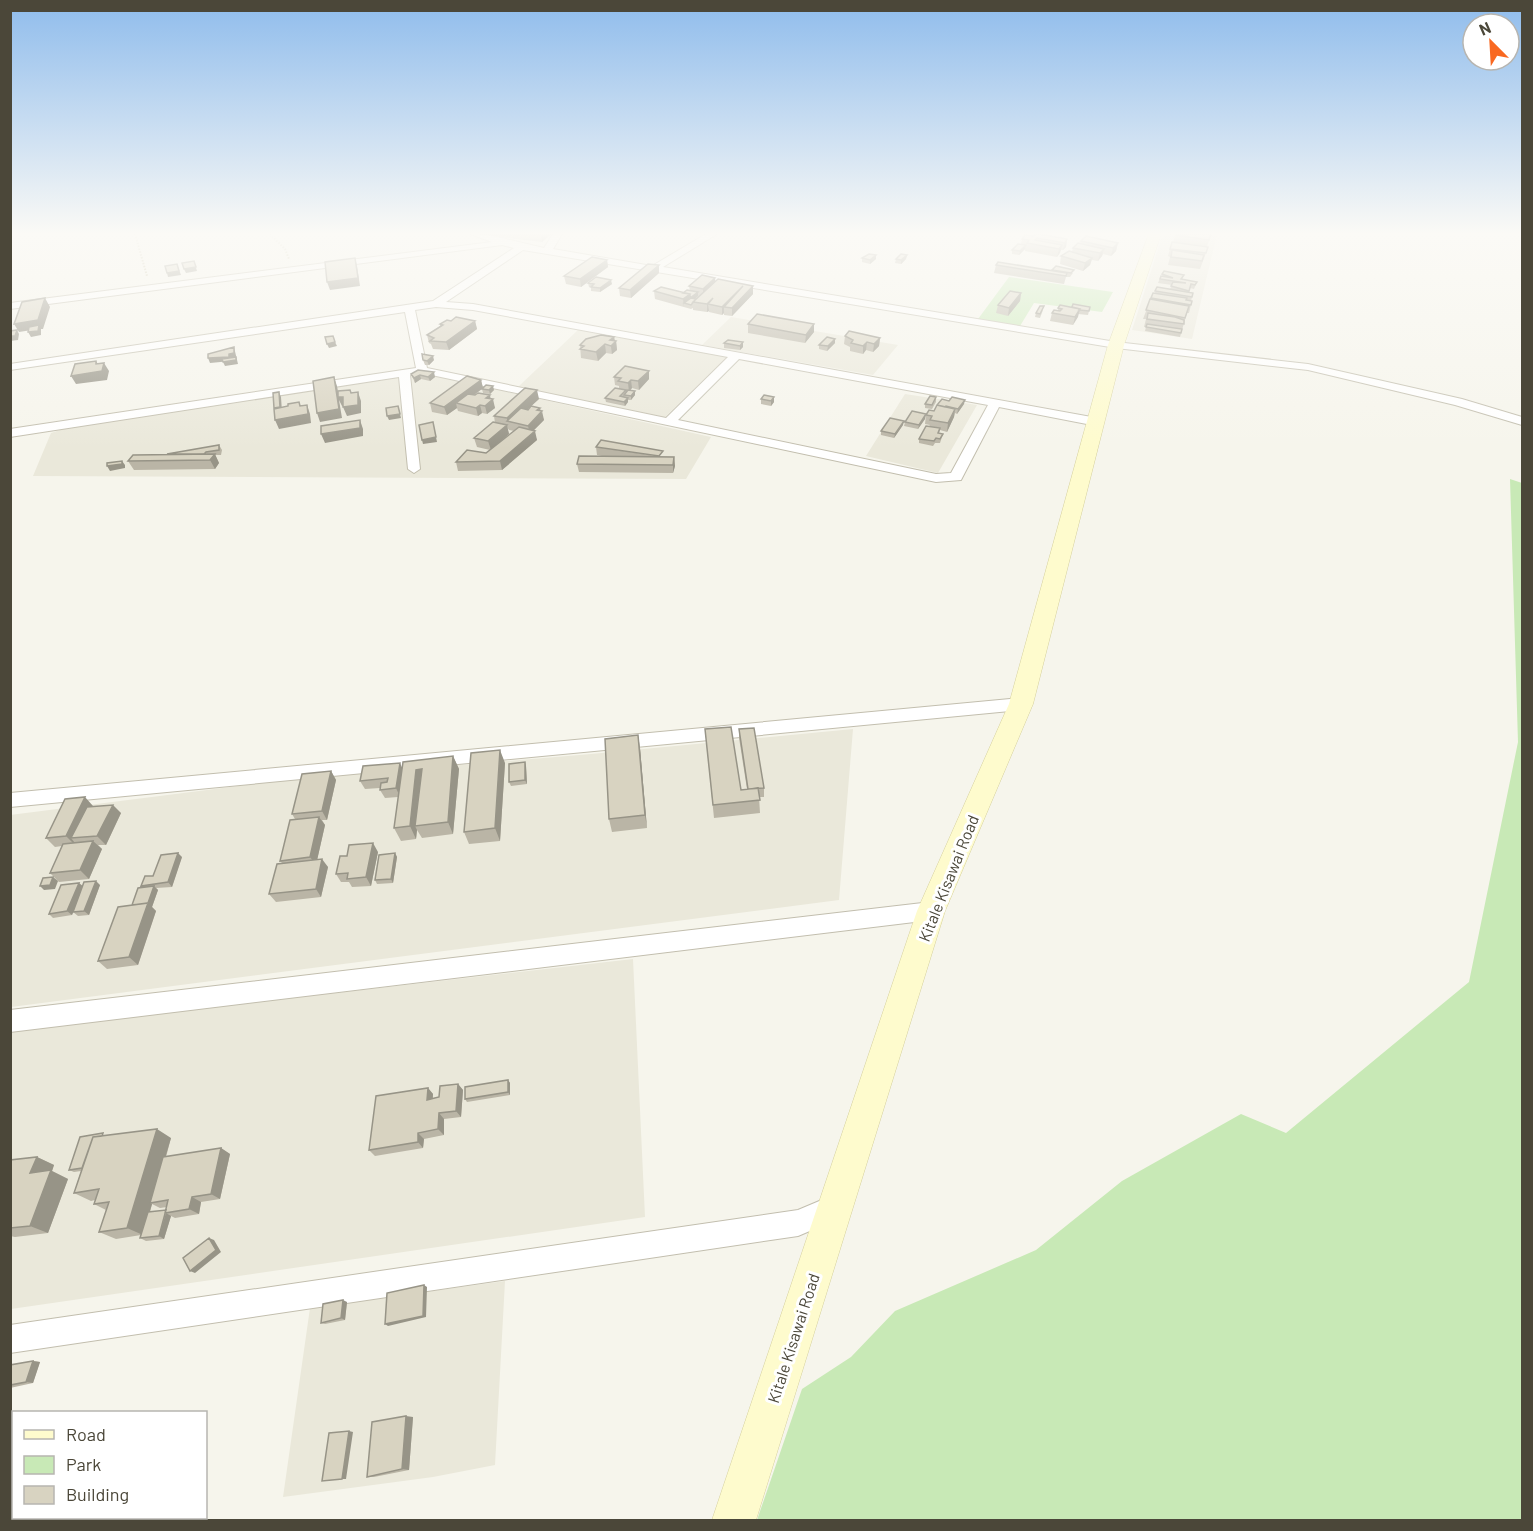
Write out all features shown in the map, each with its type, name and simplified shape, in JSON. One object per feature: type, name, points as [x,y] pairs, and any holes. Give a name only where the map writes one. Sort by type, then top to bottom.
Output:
[{"type":"street","points":[[10,367],[426,305]]},
{"type":"street","points":[[454,305],[473,307],[1097,422]]},
{"type":"street","points":[[875,305],[1116,345],[1308,367],[1458,402],[1522,421]]},
{"type":"street","name":"Kitale Kisawai Road","points":[[734,1521],[931,911],[1021,704],[1080,476],[1097,422],[1116,345],[1130,305]]},
{"type":"street","points":[[409,308],[422,370]]},
{"type":"street","points":[[669,422],[737,355]]},
{"type":"street","points":[[10,433],[422,370],[936,478],[956,477],[995,403]]},
{"type":"street","points":[[404,372],[414,469]]},
{"type":"street","points":[[10,800],[1021,704]]},
{"type":"street","points":[[10,1021],[931,911]]},
{"type":"street","points":[[10,1339],[798,1222],[836,1207]]},
{"type":"shaded area","points":[[1140,305],[1200,305],[1192,339],[1132,330]]},
{"type":"shaded area","points":[[731,317],[898,345],[873,375],[702,345]]},
{"type":"shaded area","points":[[578,330],[727,357],[663,419],[518,387]]},
{"type":"shaded area","points":[[414,371],[711,437],[686,479],[33,476],[51,433],[72,426]]},
{"type":"shaded area","points":[[905,394],[977,405],[938,473],[866,456]]},
{"type":"shaded area","points":[[853,729],[839,900],[11,1007],[10,815],[294,779]]},
{"type":"shaded area","points":[[633,959],[645,1217],[11,1309],[10,1030]]},
{"type":"shaded area","points":[[505,1281],[495,1465],[433,1477],[283,1497],[310,1308]]},
{"type":"green space","points":[[988,305],[1033,305],[1020,326],[978,319]]},
{"type":"green space","points":[[1052,305],[1106,305],[1102,312]]},
{"type":"green space","points":[[1510,479],[1522,483],[1522,1520],[757,1520],[802,1389],[851,1357],[895,1311],[1036,1250],[1122,1181],[1241,1114],[1286,1133],[1469,982],[1518,742]]},
{"type":"building","points":[[21,305],[43,305],[38,320],[14,324]]},
{"type":"building","points":[[1062,305],[1080,309],[1075,317],[1052,313],[1054,310],[1062,309],[1058,308]]},
{"type":"building","points":[[1081,305],[1090,307],[1089,311],[1072,307]]},
{"type":"building","points":[[1148,305],[1189,306],[1185,318],[1146,310]]},
{"type":"building","points":[[1040,306],[1044,306],[1040,314],[1036,313]]},
{"type":"building","points":[[1148,313],[1175,317],[1184,320],[1184,324],[1147,319]]},
{"type":"building","points":[[757,314],[814,324],[806,335],[748,324]]},
{"type":"building","points":[[456,317],[475,321],[446,342],[430,341],[434,338],[427,335],[443,325],[440,324]]},
{"type":"building","points":[[1147,324],[1182,329],[1181,333],[1146,327]]},
{"type":"building","points":[[39,325],[38,331],[28,332],[29,327]]},
{"type":"building","points":[[17,330],[15,336],[10,336],[10,331]]},
{"type":"building","points":[[849,331],[880,338],[874,344],[867,342],[863,346],[851,343],[853,340],[845,336]]},
{"type":"building","points":[[601,335],[614,337],[610,340],[616,341],[611,346],[605,344],[596,352],[580,349],[584,346],[580,345],[586,339]]},
{"type":"building","points":[[333,336],[335,342],[327,344],[325,337]]},
{"type":"building","points":[[827,337],[835,339],[828,346],[819,345]]},
{"type":"building","points":[[728,340],[743,342],[740,346],[724,343]]},
{"type":"building","points":[[234,347],[234,353],[229,354],[229,357],[208,358],[208,354]]},
{"type":"building","points":[[422,354],[433,356],[427,361],[423,360]]},
{"type":"building","points":[[236,357],[236,360],[223,362],[222,359]]},
{"type":"building","points":[[96,361],[96,364],[104,363],[102,371],[71,376],[75,364]]},
{"type":"building","points":[[625,366],[649,371],[638,381],[631,380],[628,383],[618,381],[621,378],[614,377]]},
{"type":"building","points":[[418,370],[434,372],[428,377],[420,375],[414,378],[411,374]]},
{"type":"building","points":[[467,376],[481,380],[444,407],[430,403]]},
{"type":"building","points":[[334,377],[339,409],[317,413],[313,381]]},
{"type":"building","points":[[486,385],[493,386],[489,390],[482,389]]},
{"type":"building","points":[[525,388],[537,390],[507,418],[494,416]]},
{"type":"building","points":[[615,388],[626,390],[620,396],[628,398],[624,402],[605,398]]},
{"type":"building","points":[[350,390],[351,393],[358,392],[358,405],[343,407],[343,397],[338,397],[338,391]]},
{"type":"building","points":[[628,390],[635,391],[631,396],[624,395]]},
{"type":"building","points":[[279,392],[280,407],[274,408],[273,393]]},
{"type":"building","points":[[468,394],[490,395],[486,398],[493,399],[485,406],[480,405],[476,408],[456,403]]},
{"type":"building","points":[[764,395],[774,397],[771,401],[761,399]]},
{"type":"building","points":[[930,396],[936,397],[932,405],[925,404]]},
{"type":"building","points":[[952,397],[965,400],[958,409],[937,405],[942,399],[949,401]]},
{"type":"building","points":[[299,402],[300,406],[307,405],[308,414],[275,420],[274,409]]},
{"type":"building","points":[[937,405],[955,409],[948,423],[930,420],[932,416],[926,415],[929,410],[934,411]]},
{"type":"building","points":[[398,406],[400,414],[387,416],[386,408]]},
{"type":"building","points":[[531,406],[540,408],[537,410],[542,411],[528,426],[507,421],[521,408],[528,410]]},
{"type":"building","points":[[912,411],[926,414],[919,425],[905,422]]},
{"type":"building","points":[[890,418],[904,421],[895,434],[881,431]]},
{"type":"building","points":[[360,420],[360,428],[321,434],[321,426]]},
{"type":"building","points":[[433,422],[436,437],[422,440],[419,425]]},
{"type":"building","points":[[493,422],[507,425],[488,441],[474,438]]},
{"type":"building","points":[[926,426],[940,428],[938,433],[943,434],[940,439],[936,438],[934,441],[919,439]]},
{"type":"building","points":[[519,427],[535,431],[500,461],[456,462],[467,450],[486,453]]},
{"type":"building","points":[[601,440],[663,451],[659,456],[596,447]]},
{"type":"building","points":[[219,445],[219,450],[204,454],[167,454]]},
{"type":"building","points":[[215,454],[210,460],[128,461],[133,455]]},
{"type":"building","points":[[579,456],[674,457],[673,465],[577,464]]},
{"type":"building","points":[[122,461],[122,464],[107,466],[107,463]]},
{"type":"building","points":[[731,727],[741,790],[758,788],[760,800],[713,805],[705,729]]},
{"type":"building","points":[[754,728],[764,788],[748,789],[739,729]]},
{"type":"building","points":[[638,735],[645,815],[609,819],[605,739]]},
{"type":"building","points":[[500,750],[495,828],[464,832],[471,753]]},
{"type":"building","points":[[453,756],[448,822],[415,826],[422,769],[416,770],[410,826],[394,828],[403,762]]},
{"type":"building","points":[[525,762],[525,780],[509,782],[509,764]]},
{"type":"building","points":[[400,763],[396,788],[380,790],[381,783],[387,782],[388,778],[360,781],[363,766]]},
{"type":"building","points":[[331,771],[322,811],[292,814],[302,774]]},
{"type":"building","points":[[85,797],[66,836],[46,838],[65,799]]},
{"type":"building","points":[[113,805],[97,836],[71,838],[87,807]]},
{"type":"building","points":[[319,817],[310,857],[280,861],[290,820]]},
{"type":"building","points":[[93,841],[80,870],[50,873],[63,844]]},
{"type":"building","points":[[373,843],[366,877],[347,879],[348,873],[336,874],[340,856],[347,856],[349,845]]},
{"type":"building","points":[[178,853],[168,882],[141,886],[145,876],[153,876],[161,855]]},
{"type":"building","points":[[395,853],[391,879],[375,880],[379,855]]},
{"type":"building","points":[[322,859],[316,889],[269,894],[277,864]]},
{"type":"building","points":[[53,877],[50,885],[40,886],[43,878]]},
{"type":"building","points":[[96,881],[84,911],[73,912],[84,882]]},
{"type":"building","points":[[79,883],[67,911],[49,914],[61,885]]},
{"type":"building","points":[[154,886],[148,903],[132,905],[138,888]]},
{"type":"building","points":[[148,903],[129,957],[98,961],[118,907]]},
{"type":"building","points":[[508,1080],[508,1092],[465,1099],[465,1087]]},
{"type":"building","points":[[458,1084],[456,1111],[439,1113],[438,1129],[418,1133],[418,1142],[369,1150],[376,1096],[428,1088],[427,1100],[439,1097],[440,1086]]},
{"type":"building","points":[[157,1129],[127,1228],[99,1232],[109,1202],[94,1204],[99,1189],[74,1193],[93,1137]]},
{"type":"building","points":[[103,1133],[102,1136],[93,1137],[82,1168],[69,1170],[80,1137]]},
{"type":"building","points":[[221,1148],[211,1194],[192,1197],[189,1209],[165,1213],[168,1200],[150,1203],[163,1157]]},
{"type":"building","points":[[37,1157],[30,1173],[51,1170],[30,1226],[10,1228],[10,1160]]},
{"type":"building","points":[[166,1210],[159,1236],[140,1238],[148,1212]]},
{"type":"building","points":[[209,1238],[216,1250],[190,1271],[183,1258]]},
{"type":"building","points":[[424,1285],[423,1316],[385,1324],[387,1293]]},
{"type":"building","points":[[343,1300],[341,1318],[321,1323],[323,1304]]},
{"type":"building","points":[[33,1361],[26,1382],[10,1385],[10,1365]]},
{"type":"building","points":[[406,1416],[402,1469],[367,1477],[372,1422]]},
{"type":"building","points":[[349,1431],[342,1479],[322,1481],[329,1433]]}]
